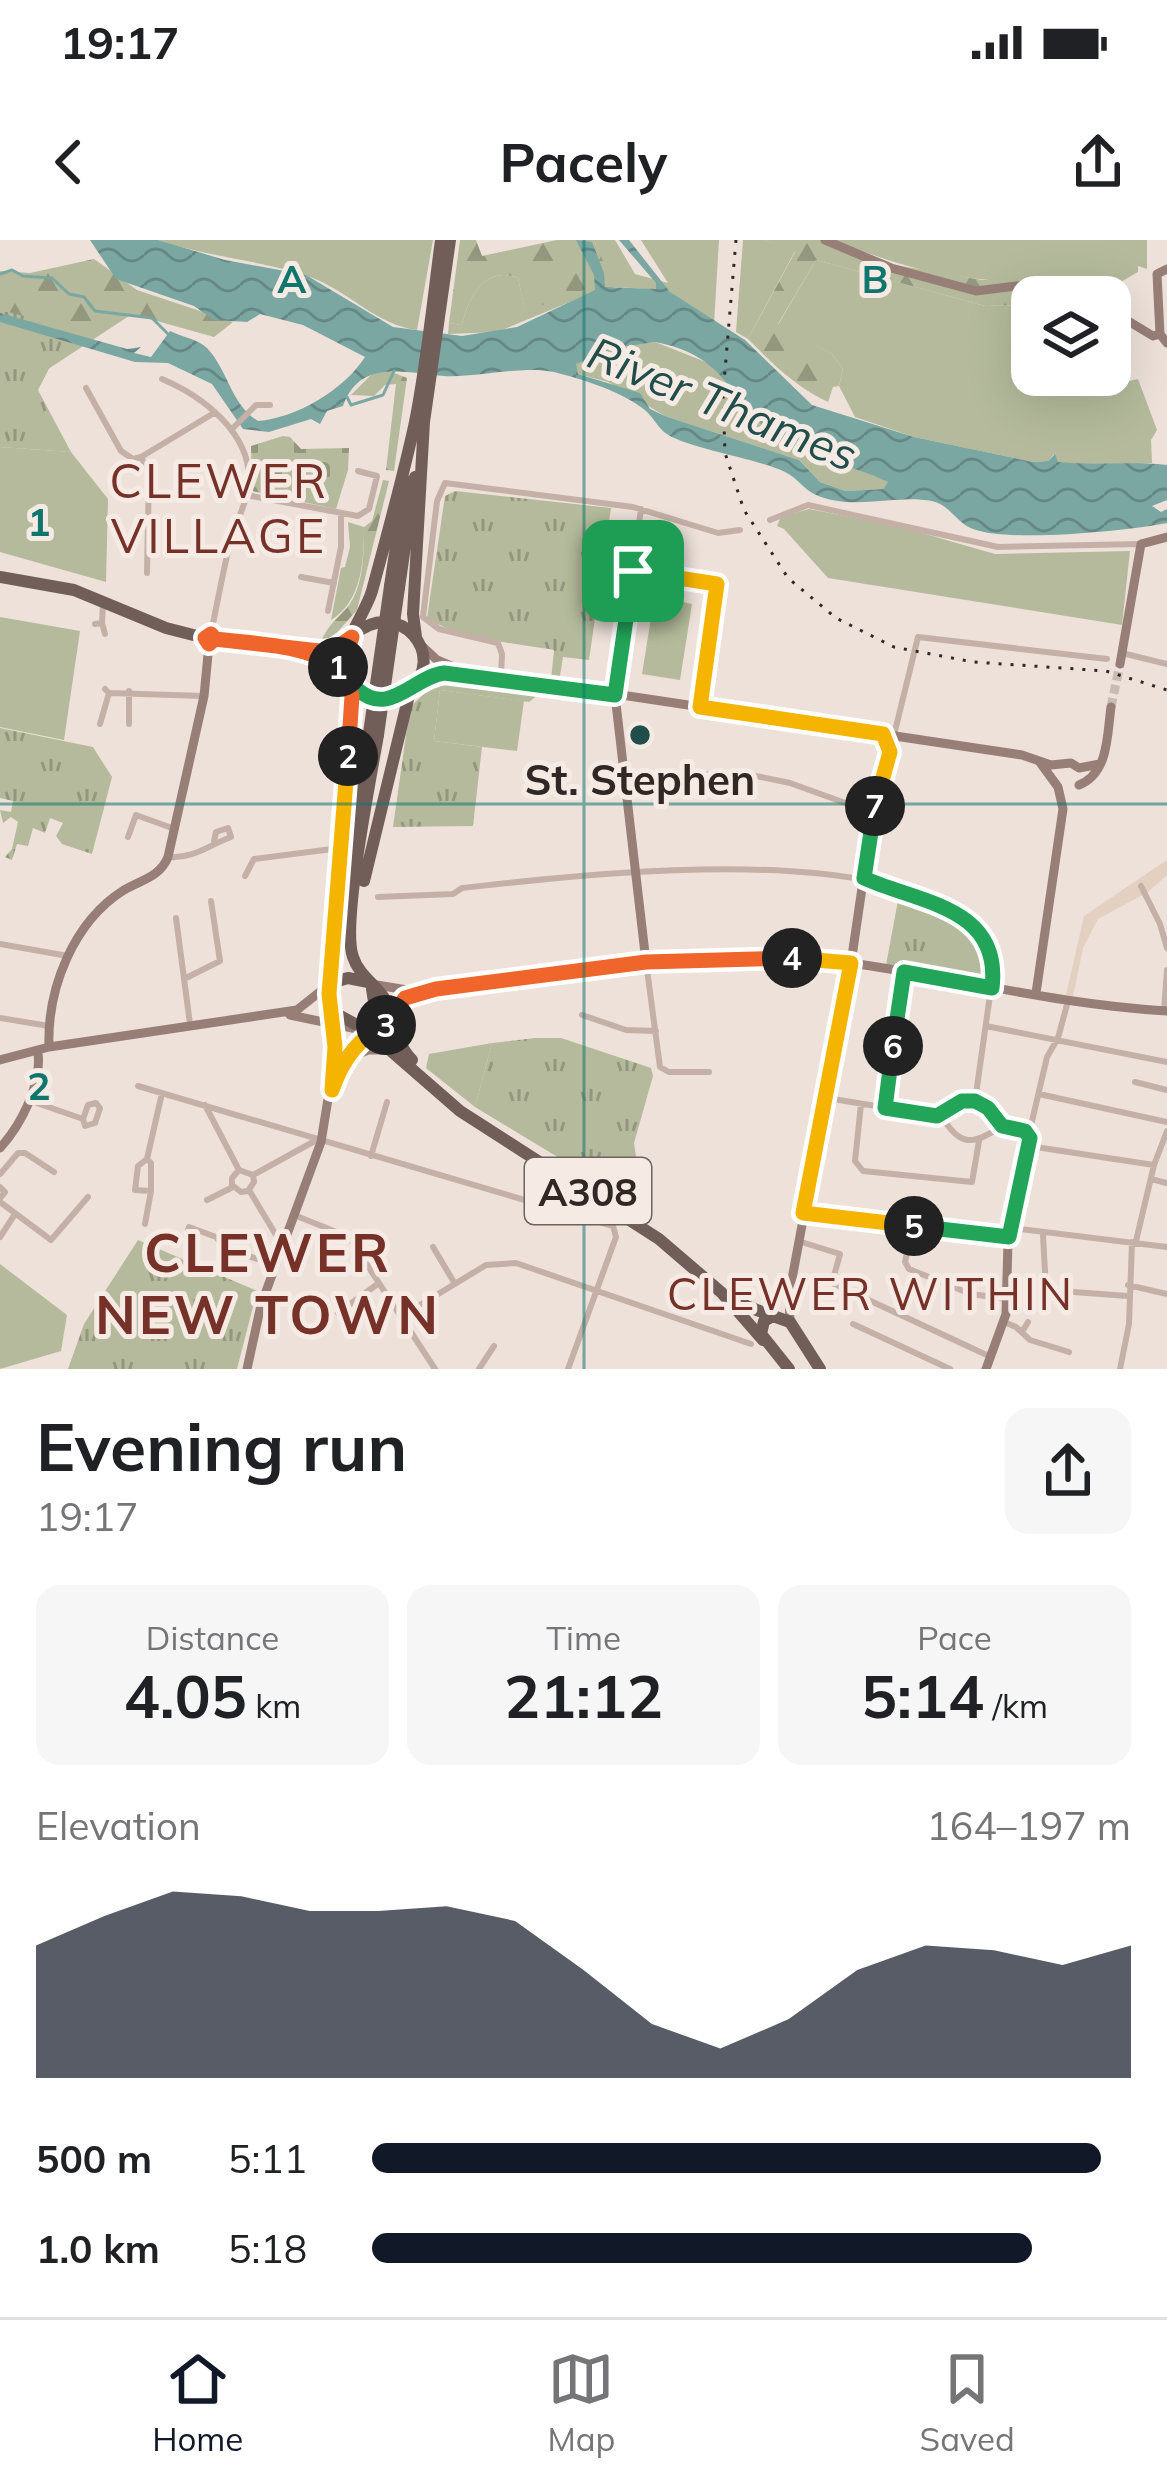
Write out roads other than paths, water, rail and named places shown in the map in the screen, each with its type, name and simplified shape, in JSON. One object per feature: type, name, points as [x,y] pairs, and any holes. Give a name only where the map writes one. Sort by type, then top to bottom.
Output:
[{"type":"main road","points":[[438,293],[441,240]]},
{"type":"main road","points":[[367,1034],[335,1015],[329,1006],[331,983],[450,240]]},
{"type":"main road","points":[[335,953],[350,680],[345,656],[367,609],[420,418]]},
{"type":"main road","points":[[351,930],[412,687],[423,664],[413,622],[420,418]]},
{"type":"main road","points":[[0,577],[104,600],[166,628],[210,639],[300,651],[333,650],[372,623],[390,621],[406,627],[418,640]]},
{"type":"main road","points":[[300,651],[331,662],[361,692],[381,700],[412,687]]},
{"type":"main road","points":[[367,1034],[376,1008],[369,983],[352,956],[351,930],[373,734]]},
{"type":"main road","points":[[331,983],[348,978],[369,983]]},
{"type":"main road","name":"A308","points":[[369,983],[384,998],[404,1052],[461,1104],[652,1224],[746,1306],[784,1320],[820,1369]]},
{"type":"main road","points":[[367,1034],[392,1019]]},
{"type":"main road","name":"A308","points":[[367,1034],[460,1111],[659,1239],[722,1293],[760,1343],[789,1369]]},
{"type":"main road","points":[[784,1320],[792,1339],[785,1346],[760,1343],[762,1324],[784,1320]]},
{"type":"street","points":[[822,241],[891,268],[976,291],[1011,287]]},
{"type":"street","points":[[1131,324],[1164,338],[1156,274],[1167,269]]},
{"type":"street","points":[[0,1148],[21,1119],[68,956],[88,919],[124,890],[163,869],[176,829],[204,696],[210,639],[232,536],[246,495],[248,467],[234,427],[182,387],[162,379]]},
{"type":"street","points":[[86,388],[121,452],[133,459],[214,412]]},
{"type":"street","points":[[234,427],[254,403],[270,405]]},
{"type":"street","points":[[141,457],[149,473],[147,573]]},
{"type":"street","points":[[246,495],[341,514],[365,513],[377,476],[358,471]]},
{"type":"street","points":[[501,677],[498,643],[439,629],[423,617],[437,501],[445,483],[641,508],[718,533],[740,530]]},
{"type":"street","points":[[770,520],[808,505],[998,547],[1141,544],[1167,538]]},
{"type":"street","points":[[641,508],[615,695],[622,776],[664,1071],[709,1072]]},
{"type":"street","points":[[328,611],[341,514]]},
{"type":"street","points":[[1141,544],[1121,658],[1167,664]]},
{"type":"street","points":[[633,571],[717,584],[700,707]]},
{"type":"street","points":[[301,577],[334,583]]},
{"type":"street","points":[[104,600],[99,624],[105,634]]},
{"type":"street","points":[[784,1320],[851,963],[873,813],[918,638],[1107,659]]},
{"type":"street","points":[[418,640],[437,660],[474,674]]},
{"type":"street","points":[[412,687],[439,673],[501,677],[893,742],[1072,763],[1079,768],[1100,764]]},
{"type":"street","points":[[100,724],[107,691],[204,696]]},
{"type":"street","points":[[129,691],[129,724]]},
{"type":"street","points":[[1039,760],[1066,790],[1088,782],[1100,764],[1111,707]]},
{"type":"street","points":[[1036,993],[1063,809],[1056,783],[1059,765]]},
{"type":"street","points":[[1063,809],[1078,786],[1079,768]]},
{"type":"street","points":[[622,776],[746,774],[790,783],[873,813]]},
{"type":"street","points":[[128,837],[136,815],[176,829]]},
{"type":"street","points":[[168,857],[186,859],[214,842]]},
{"type":"street","points":[[245,876],[247,862],[254,859],[340,848]]},
{"type":"street","points":[[378,897],[453,894],[462,888],[634,870],[822,872],[864,878],[944,905],[968,922],[992,956],[975,1101]]},
{"type":"street","points":[[1141,886],[1167,948]]},
{"type":"street","points":[[184,979],[220,962],[211,901]]},
{"type":"street","points":[[176,918],[190,1028]]},
{"type":"street","points":[[0,944],[68,956]]},
{"type":"street","points":[[369,983],[399,991],[436,989],[646,962],[743,957],[851,963],[991,992],[1036,993],[1166,1011],[1167,970]]},
{"type":"street","points":[[885,1108],[904,972]]},
{"type":"street","points":[[0,1060],[267,1016],[304,1007],[331,983]]},
{"type":"street","points":[[392,1019],[405,998],[436,989]]},
{"type":"street","points":[[986,1369],[1004,1322],[1010,1232],[1048,1051],[1068,1001]]},
{"type":"street","points":[[329,1006],[325,1021],[335,1047],[332,1090]]},
{"type":"street","points":[[582,1015],[626,1030],[656,1030]]},
{"type":"street","points":[[247,1369],[261,1305],[319,1142],[332,1090],[345,1060],[367,1034],[325,1021],[267,1016]]},
{"type":"street","points":[[0,1018],[49,1026]]},
{"type":"street","points":[[986,1026],[1167,1062]]},
{"type":"street","points":[[345,1060],[368,1050],[392,1052]]},
{"type":"street","points":[[1135,1082],[1167,1090]]},
{"type":"street","points":[[138,1086],[610,1224],[616,1237],[568,1369]]},
{"type":"street","points":[[151,1192],[134,1190],[133,1183],[147,1159],[162,1093]]},
{"type":"street","points":[[1039,1094],[1167,1122]]},
{"type":"street","points":[[827,1098],[940,1115],[962,1101],[975,1101],[988,1108],[1002,1126],[1029,1140],[1154,1165]]},
{"type":"street","points":[[28,1100],[83,1119]]},
{"type":"street","points":[[371,1156],[387,1102]]},
{"type":"street","points":[[861,1104],[855,1161],[863,1171],[972,1182],[979,1141]]},
{"type":"street","points":[[205,1105],[238,1170],[253,1174],[319,1142]]},
{"type":"street","points":[[940,1115],[956,1137],[979,1141],[1002,1126]]},
{"type":"street","points":[[1120,1369],[1129,1324],[1134,1242],[1167,1131]]},
{"type":"street","points":[[0,1174],[18,1153],[53,1172]]},
{"type":"street","points":[[145,1224],[151,1192],[147,1159]]},
{"type":"street","points":[[233,1187],[238,1170]]},
{"type":"street","points":[[233,1187],[249,1190],[253,1174]]},
{"type":"street","points":[[1150,1179],[1167,1183]]},
{"type":"street","points":[[0,1187],[5,1192],[0,1200],[54,1240],[88,1197]]},
{"type":"street","points":[[207,1200],[233,1187]]},
{"type":"street","points":[[249,1190],[282,1245]]},
{"type":"street","points":[[803,1213],[1167,1247]]},
{"type":"street","points":[[0,1237],[15,1214]]},
{"type":"street","points":[[294,1215],[349,1237],[435,1369]]},
{"type":"street","points":[[913,1226],[905,1262],[909,1269],[971,1294],[1007,1298]]},
{"type":"street","points":[[186,1236],[189,1227],[216,1237],[227,1250],[275,1264]]},
{"type":"street","points":[[1043,1234],[1046,1290],[1129,1296]]},
{"type":"street","points":[[798,1241],[840,1254],[832,1282],[991,1357]]},
{"type":"street","points":[[433,1246],[455,1284]]},
{"type":"street","points":[[403,1316],[486,1265],[516,1263],[760,1343]]},
{"type":"street","points":[[338,1313],[379,1283]]},
{"type":"street","points":[[1128,1285],[1167,1294]]},
{"type":"street","points":[[1004,1322],[1030,1340],[1069,1352]]},
{"type":"street","points":[[1022,1332],[1028,1322]]},
{"type":"street","points":[[854,1324],[950,1369]]},
{"type":"street","points":[[479,1369],[494,1346]]},
{"type":"water","points":[[90,240],[158,240],[225,260],[306,275],[393,327],[462,336],[517,327],[595,290],[594,275],[576,240],[592,242],[605,287],[656,289],[656,283],[619,240],[629,240],[670,292],[745,340],[812,405],[914,437],[1033,462],[1048,461],[1055,454],[1058,462],[1167,465],[1167,500],[1152,506],[1161,512],[1167,509],[1167,523],[1016,535],[969,527],[932,501],[828,499],[773,467],[674,438],[646,411],[615,392],[542,370],[457,376],[385,372],[360,381],[343,406],[327,411],[320,424],[311,419],[269,432],[243,429],[212,384],[168,363],[135,362],[0,322],[0,313],[127,349],[141,347],[134,353],[151,357],[170,331],[190,338],[207,348],[242,406],[258,421],[318,400],[365,357],[303,325],[260,314],[247,322],[214,320],[194,306],[116,279]],"holes":[[[655,342],[680,349],[714,369],[777,436],[888,482],[883,489],[846,491],[820,482],[799,460],[665,416],[650,409],[640,393],[578,374],[576,364],[611,349]]]},
{"type":"waterway","points":[[0,274],[12,270],[23,276],[52,278],[69,294],[84,297],[95,311],[152,318],[171,337]]},
{"type":"waterway","points":[[347,397],[351,405],[383,395],[394,371]]},
{"type":"tunnel","points":[[1111,707],[1120,664]]},
{"type":"railway","points":[[736,240],[723,394],[725,453],[744,510],[788,578],[836,618],[894,647],[973,662],[1106,671],[1167,690]]},
{"type":"place","name":"St. Stephen","points":[[640,735]]},
{"type":"district","name":"CLEWER VILLAGE","points":[[219,508]]},
{"type":"district","name":"CLEWER NEW TOWN","points":[[268,1283]]},
{"type":"district","name":"CLEWER WITHIN","points":[[871,1293]]},
{"type":"water label","name":"River Thames","points":[[723,403]]}]
